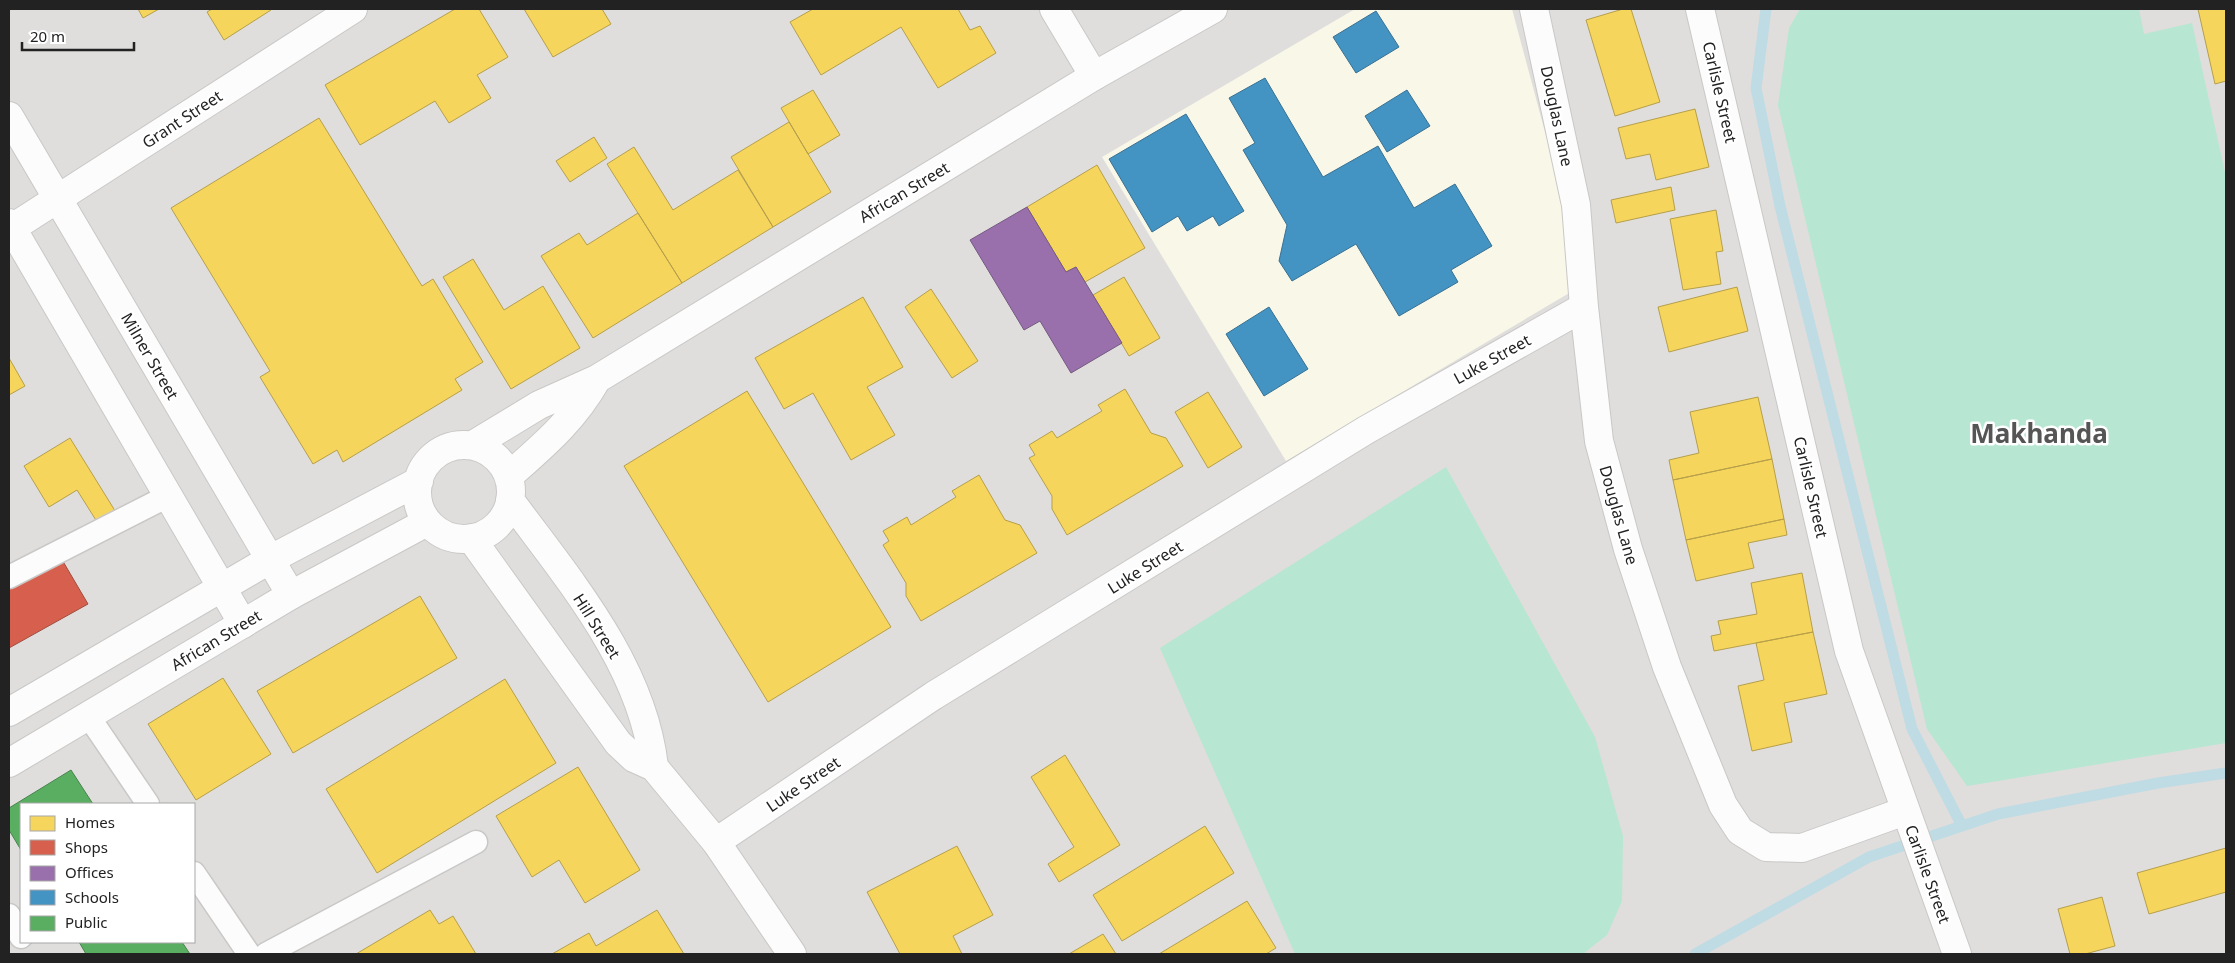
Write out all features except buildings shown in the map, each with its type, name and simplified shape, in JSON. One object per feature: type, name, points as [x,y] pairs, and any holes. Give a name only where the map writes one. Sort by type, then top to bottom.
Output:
[{"type":"street","name":"Grant Street","points":[[10,226],[58,199],[353,9]]},
{"type":"street","points":[[1054,9],[1094,76]]},
{"type":"street","name":"African Street","points":[[473,445],[539,405],[597,379],[1094,76],[1213,9]]},
{"type":"street","name":"Douglas Lane","points":[[1534,9],[1576,205],[1584,307],[1599,442],[1628,549],[1667,666],[1724,805],[1740,831],[1766,847],[1802,848],[1908,818]]},
{"type":"street","name":"Carlisle Street","points":[[1700,9],[1849,651],[1957,954]]},
{"type":"street","name":"Milner Street","points":[[9,116],[291,595]]},
{"type":"street","points":[[10,226],[243,624]]},
{"type":"street","name":"Luke Street","points":[[716,842],[933,696],[1366,430],[1584,307]]},
{"type":"street","name":"African Street","points":[[509,488],[582,405],[597,379]]},
{"type":"street","points":[[457,445],[473,445],[488,451],[501,462],[509,488],[508,509],[500,523],[487,534],[471,538],[454,538],[439,532],[427,522],[419,507],[416,491],[418,481],[428,461],[441,450],[457,445]]},
{"type":"street","points":[[9,712],[269,560],[418,481]]},
{"type":"street","name":"Hill Street","points":[[509,488],[584,601],[620,661],[642,713],[651,742],[654,767]]},
{"type":"street","name":"African Street","points":[[9,763],[291,595],[427,522]]},
{"type":"street","points":[[471,538],[618,743],[634,758],[654,767],[716,842],[792,954]]},
{"type":"lane","points":[[9,577],[168,496]]},
{"type":"lane","points":[[89,717],[147,803]]},
{"type":"lane","points":[[266,954],[476,842]]},
{"type":"lane","points":[[195,874],[249,954]]},
{"type":"lane","points":[[9,916],[20,935]]},
{"type":"lane","points":[[25,943],[31,954]]},
{"type":"shaded area","points":[[9,9],[2226,9],[2226,954],[9,954]]},
{"type":"shaded area","points":[[1355,9],[1512,9],[1560,188],[1571,292],[1286,461],[1102,157]]},
{"type":"green space","points":[[1800,9],[2139,9],[2144,34],[2192,23],[2226,177],[2226,743],[1967,786],[1927,729],[1778,105],[1789,28]]},
{"type":"green space","points":[[1446,467],[1595,737],[1623,836],[1622,901],[1607,935],[1583,954],[1295,954],[1160,648]]},
{"type":"waterway","points":[[1766,9],[1756,88],[1780,206],[1912,729],[1962,826]]},
{"type":"waterway","points":[[1695,954],[1869,857],[1998,814],[2158,783],[2226,773]]},
{"type":"district","name":"Makhanda","points":[[2039,433]]}]
